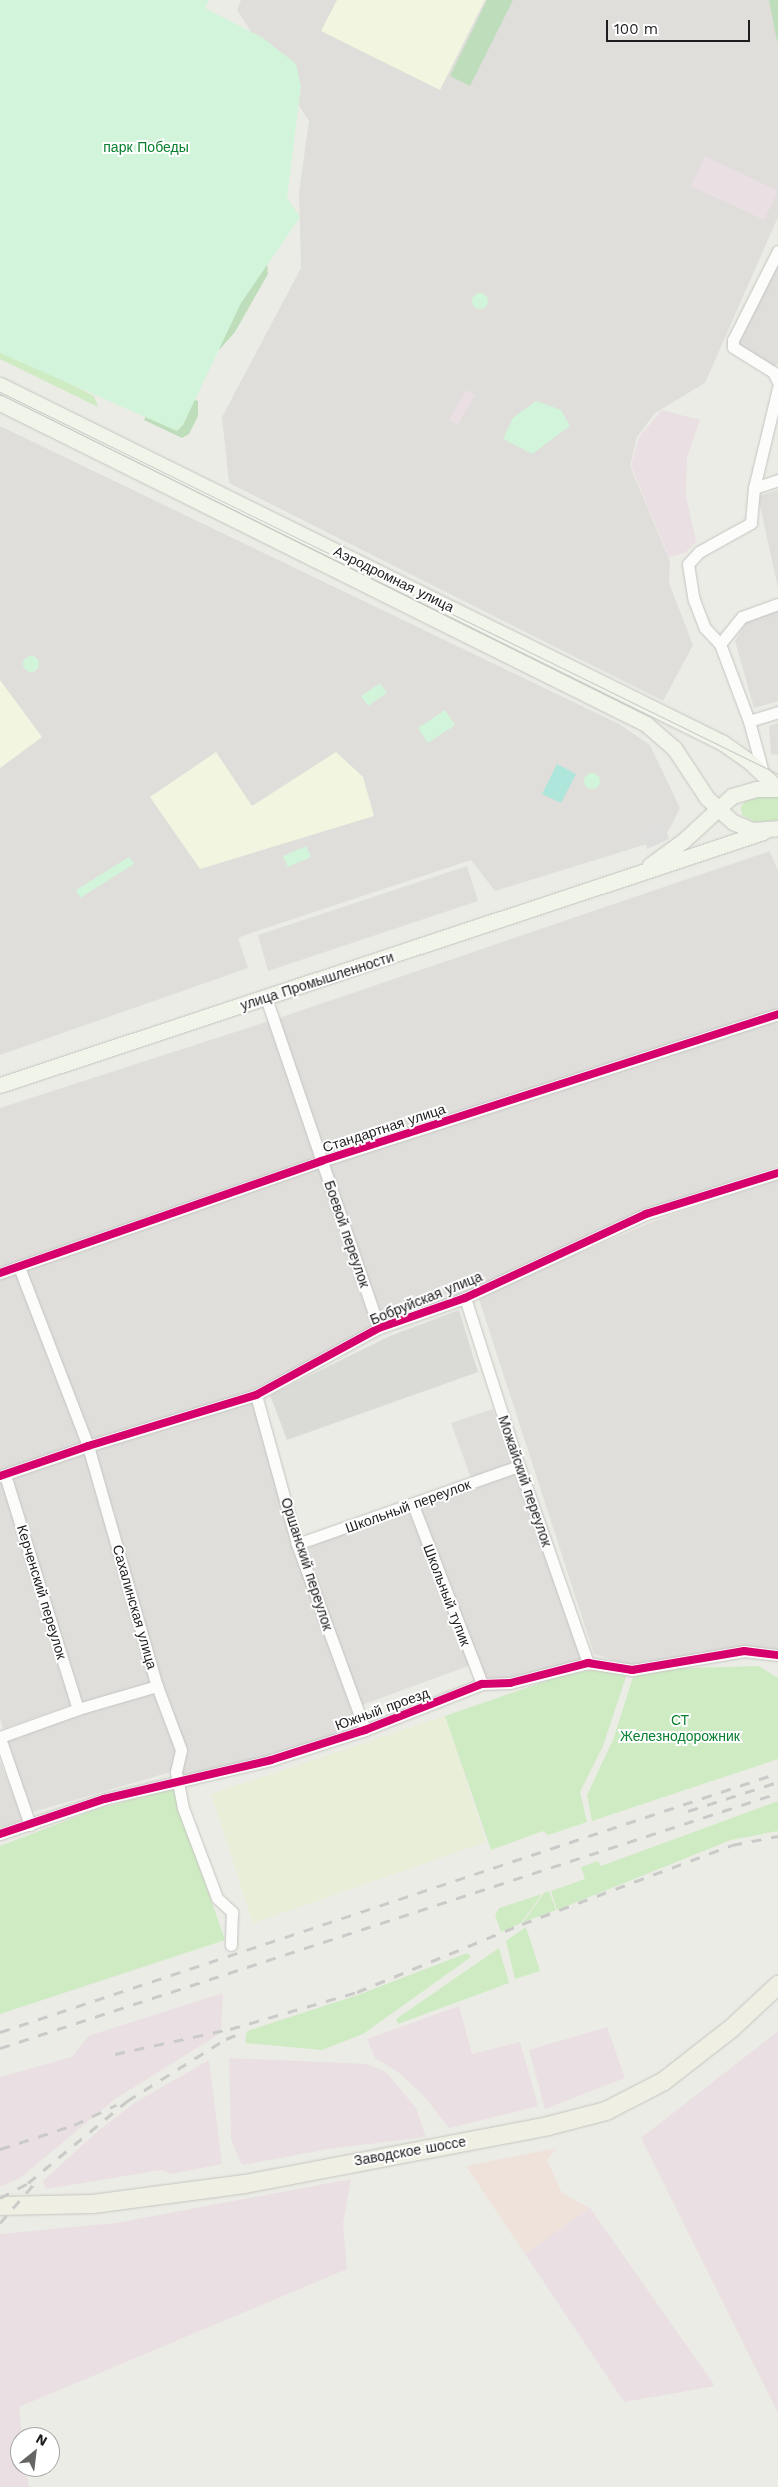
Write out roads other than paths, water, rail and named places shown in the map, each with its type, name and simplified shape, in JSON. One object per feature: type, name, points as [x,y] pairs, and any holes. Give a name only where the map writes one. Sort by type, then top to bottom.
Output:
[{"type":"main road","name":"Аэродромная улица","points":[[0,384],[736,751],[763,773],[778,789]]},
{"type":"main road","name":"Аэродромная улица","points":[[0,403],[646,724],[674,748],[716,808],[733,822],[766,830]]},
{"type":"main road","points":[[766,830],[737,822],[734,815],[735,804],[744,792],[778,789]]},
{"type":"main road","name":"улица Промышленности","points":[[635,875],[683,841],[716,808],[732,796],[744,792]]},
{"type":"main road","name":"улица Промышленности","points":[[0,1085],[766,830]]},
{"type":"main road","name":"Заводское шоссе","points":[[0,2206],[93,2204],[245,2184],[539,2127],[606,2111],[664,2081],[733,2026],[778,1985]]},
{"type":"street","points":[[776,375],[733,347],[733,340],[778,251]]},
{"type":"street","points":[[763,773],[749,721],[720,644],[705,628],[694,600],[688,564],[699,552],[751,523],[754,488],[778,388]]},
{"type":"street","points":[[754,488],[778,480]]},
{"type":"street","points":[[720,644],[742,617],[778,604]]},
{"type":"street","points":[[749,721],[778,712]]},
{"type":"street","name":"Боевой переулок","points":[[266,998],[379,1328]]},
{"type":"street","name":"Стандартная улица","points":[[0,1273],[321,1161],[778,1014]]},
{"type":"street","name":"Бобруйская улица","points":[[3,1476],[88,1446],[256,1395],[379,1328],[465,1298],[646,1214],[778,1173]]},
{"type":"street","name":"Сахалинская улица","points":[[18,1267],[88,1446],[157,1686],[181,1750],[176,1772],[183,1808],[217,1898],[232,1912],[231,1945]]},
{"type":"street","name":"Можайский переулок","points":[[465,1298],[518,1466],[588,1663]]},
{"type":"street","name":"Оршанский переулок","points":[[256,1395],[298,1544],[365,1730]]},
{"type":"street","name":"Школьный переулок","points":[[298,1544],[413,1505],[518,1466]]},
{"type":"street","name":"Керченский переулок","points":[[3,1476],[78,1709]]},
{"type":"street","name":"Школьный тупик","points":[[413,1505],[482,1684]]},
{"type":"street","name":"Южный проезд","points":[[0,1834],[104,1799],[178,1784],[271,1760],[365,1730],[482,1684],[510,1683],[588,1663],[632,1670],[744,1652],[778,1655]]},
{"type":"street","points":[[30,1825],[0,1738],[78,1709],[157,1686]]},
{"type":"tram line","points":[[0,392],[778,774]]},
{"type":"railway","points":[[0,2032],[778,1773]]},
{"type":"railway","points":[[688,1811],[778,1782]]},
{"type":"railway","points":[[0,2048],[778,1793]]},
{"type":"railway","points":[[115,2054],[230,2029],[357,1992],[522,1924],[732,1845],[778,1836]]},
{"type":"railway","points":[[0,2198],[28,2183],[127,2101],[226,2039],[243,2032]]},
{"type":"railway","points":[[0,2149],[74,2125],[116,2105]]},
{"type":"railway","points":[[0,2223],[34,2184]]},
{"type":"park label","name":"парк Победы","points":[[146,147]]},
{"type":"park label","name":"СТ Железнодорожник","points":[[680,1728]]}]
